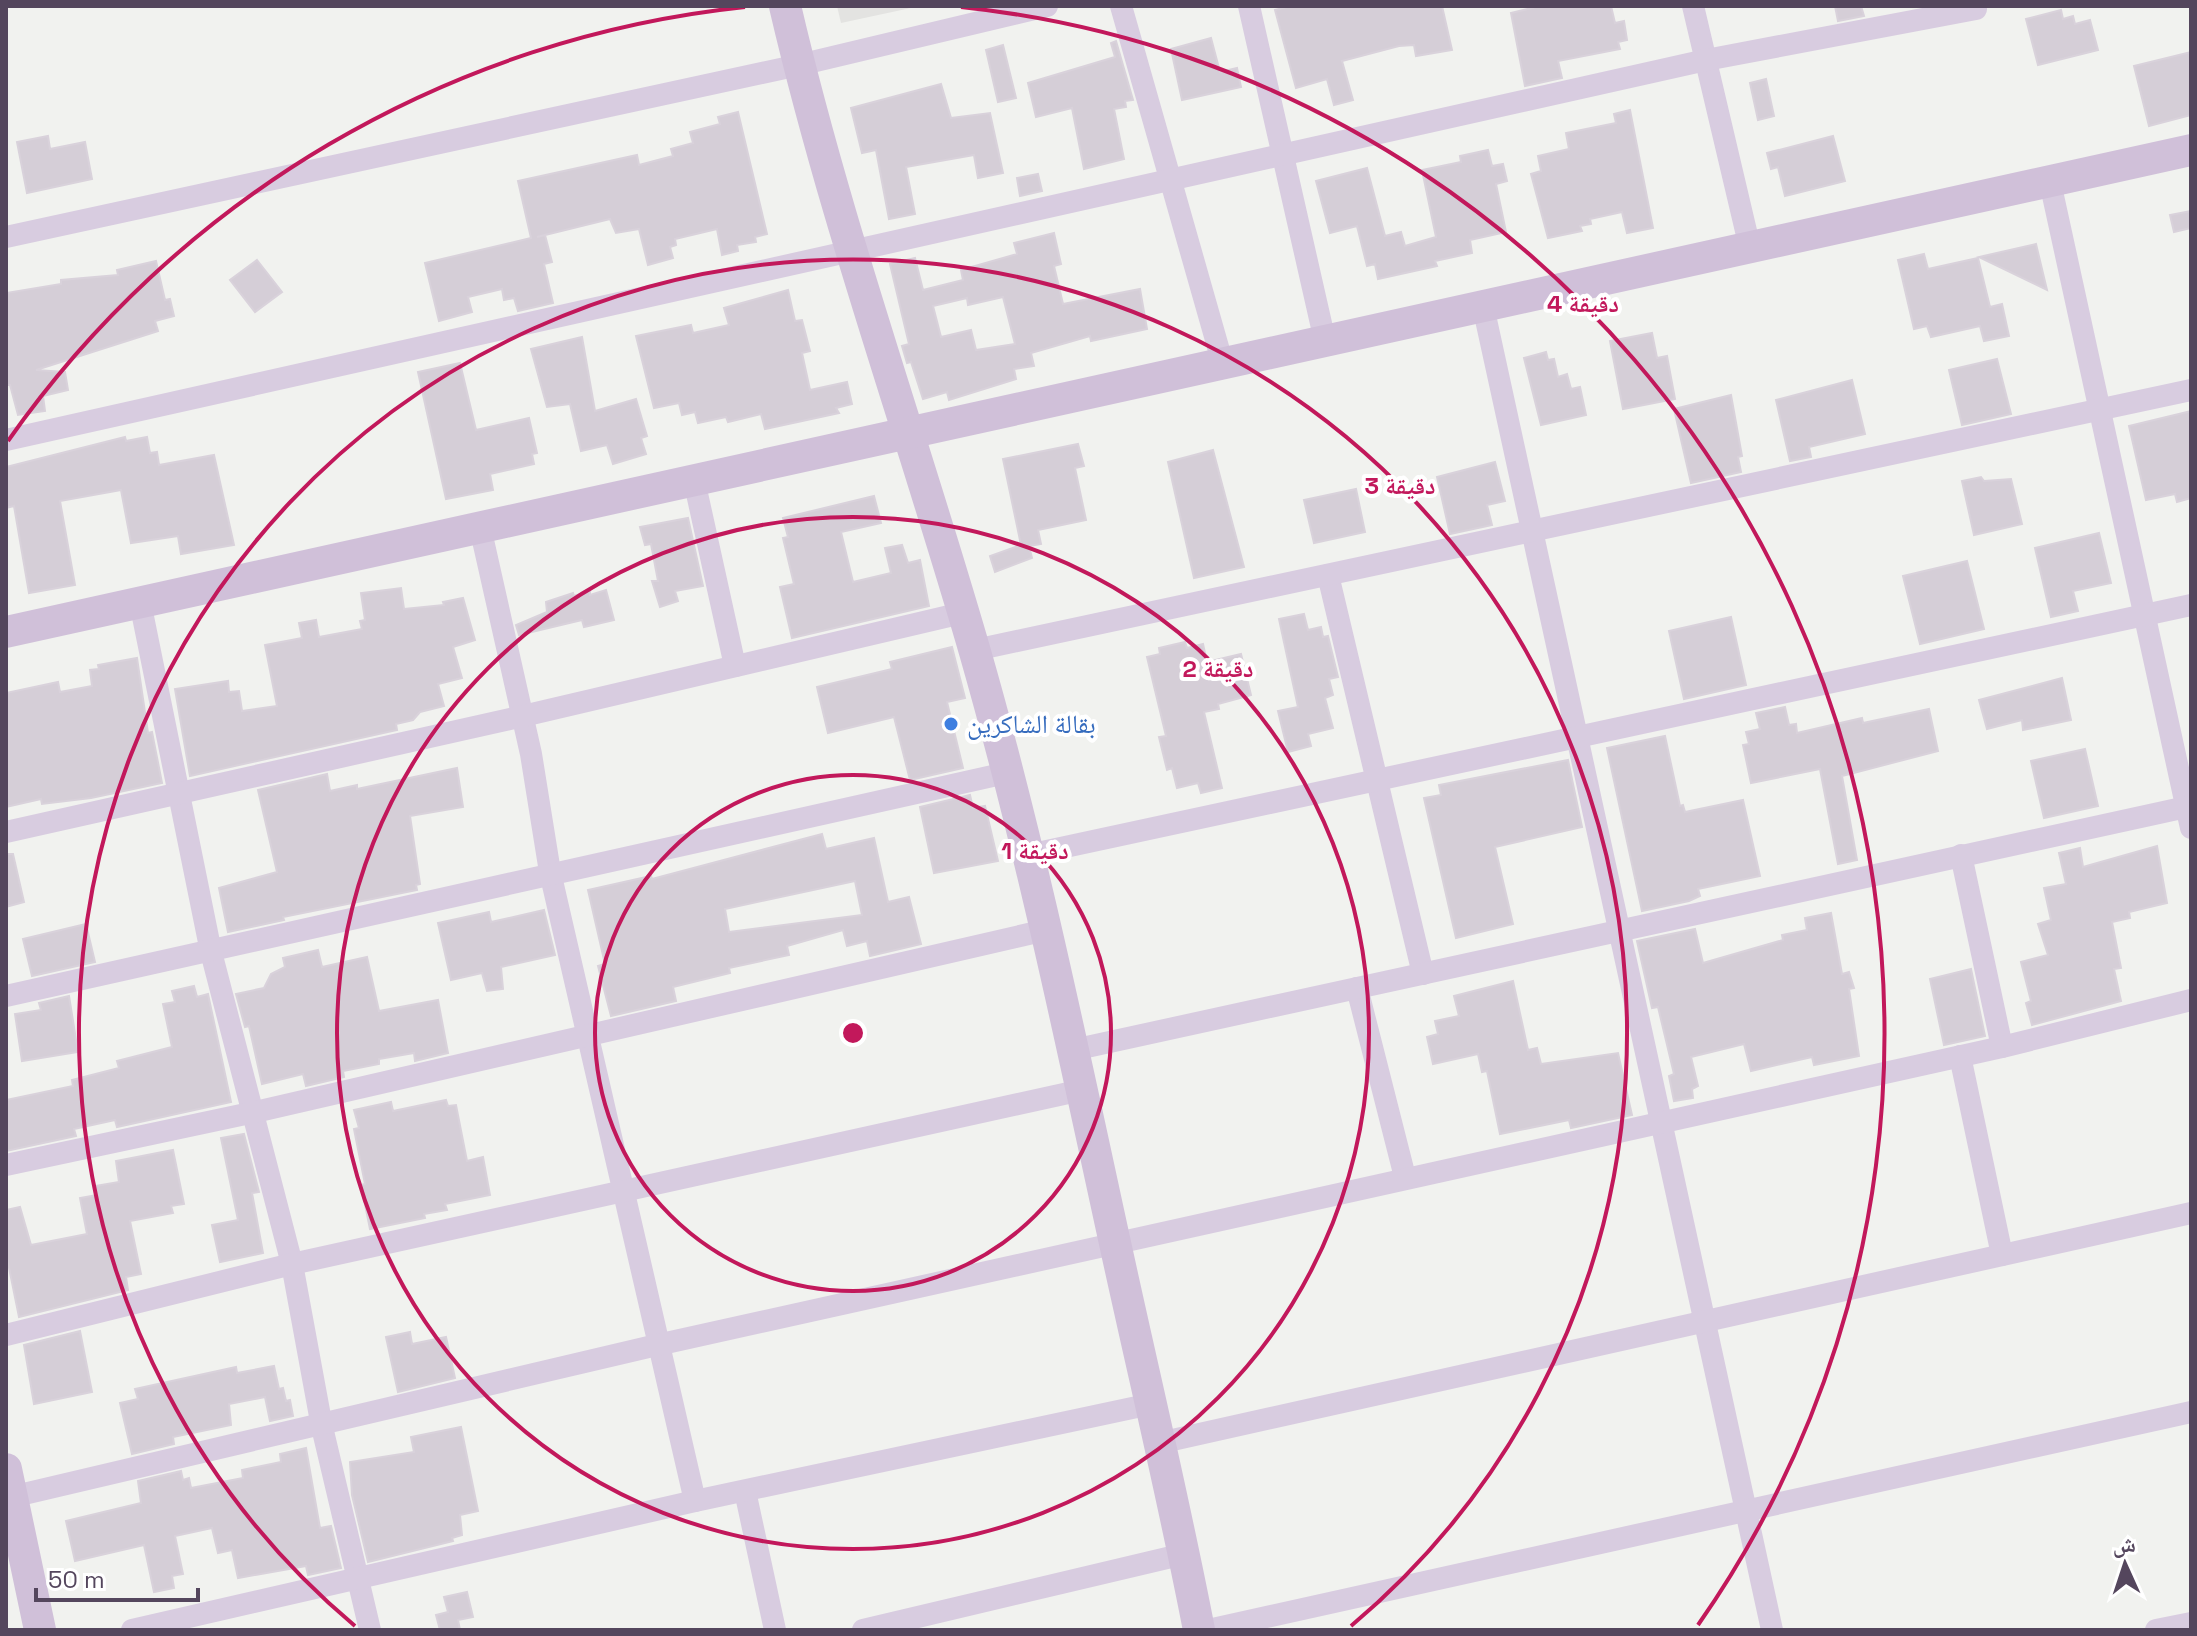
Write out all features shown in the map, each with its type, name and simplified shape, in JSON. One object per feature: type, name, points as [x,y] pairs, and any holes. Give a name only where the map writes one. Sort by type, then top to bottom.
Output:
[{"type":"street","points":[[785,6],[849,249],[910,433],[975,650],[1028,855],[1199,1630]]},
{"type":"street","points":[[6,237],[799,65],[1047,6]]},
{"type":"street","points":[[1121,6],[1173,178],[1222,361]]},
{"type":"street","points":[[1249,6],[1325,341]]},
{"type":"street","points":[[1693,6],[1750,248]]},
{"type":"street","points":[[6,440],[849,249],[1706,60],[1976,9]]},
{"type":"street","points":[[6,632],[910,433],[1222,361],[2191,150]]},
{"type":"street","points":[[1073,1050],[1961,855],[2190,814],[2050,182]]},
{"type":"street","points":[[1483,306],[1772,1630]]},
{"type":"street","points":[[975,650],[2191,390]]},
{"type":"street","points":[[694,480],[735,666]]},
{"type":"street","points":[[480,527],[523,716],[550,872],[695,1501]]},
{"type":"street","points":[[1328,575],[1423,974]]},
{"type":"street","points":[[140,602],[211,952],[292,1264],[322,1427],[370,1630]]},
{"type":"street","points":[[1028,855],[2191,605]]},
{"type":"street","points":[[6,832],[962,613]]},
{"type":"street","points":[[6,996],[211,952],[550,872],[1006,773]]},
{"type":"street","points":[[1961,855],[2002,1047]]},
{"type":"street","points":[[6,1165],[255,1112],[587,1033],[1046,930]]},
{"type":"street","points":[[1357,988],[1405,1177]]},
{"type":"street","points":[[40,1630],[9,1483],[322,1427],[657,1345],[1661,1120],[2002,1047],[2191,1000]]},
{"type":"street","points":[[1960,1056],[2002,1255]]},
{"type":"street","points":[[6,1335],[292,1264],[1082,1090]]},
{"type":"street","points":[[1159,1443],[2191,1213]]},
{"type":"street","points":[[132,1630],[358,1581],[695,1501],[1151,1404]]},
{"type":"street","points":[[1208,1630],[2191,1412]]},
{"type":"street","points":[[745,1491],[775,1630]]},
{"type":"street","points":[[863,1630],[1184,1554]]},
{"type":"street","points":[[2156,1630],[2191,1623]]},
{"type":"shaded area","points":[[837,6],[920,6],[841,23]]},
{"type":"building","points":[[1291,6],[1442,6],[1452,50],[1416,56],[1414,45],[1399,46],[1342,61],[1353,100],[1334,105],[1327,79],[1296,88],[1275,10]]},
{"type":"building","points":[[1540,6],[1611,6],[1615,23],[1624,21],[1627,40],[1618,42],[1620,49],[1558,61],[1562,78],[1525,86],[1511,13]]},
{"type":"building","points":[[1835,6],[1861,6],[1864,16],[1838,21]]},
{"type":"building","points":[[2061,10],[2063,19],[2073,16],[2075,24],[2090,20],[2098,50],[2038,65],[2026,19]]},
{"type":"building","points":[[1211,38],[1220,72],[1237,68],[1241,87],[1182,100],[1171,49]]},
{"type":"building","points":[[1116,41],[1133,100],[1125,101],[1126,107],[1114,109],[1124,159],[1084,169],[1072,108],[1036,117],[1028,83],[1115,57],[1111,43]]},
{"type":"building","points":[[1003,45],[1016,98],[998,102],[986,50]]},
{"type":"building","points":[[2191,52],[2191,115],[2149,126],[2134,66]]},
{"type":"building","points":[[1766,79],[1774,116],[1758,120],[1750,83]]},
{"type":"building","points":[[941,84],[951,118],[990,113],[1003,173],[978,178],[974,155],[906,167],[915,214],[889,219],[876,150],[862,153],[851,108]]},
{"type":"building","points":[[1630,110],[1653,228],[1627,233],[1622,212],[1590,219],[1591,224],[1580,226],[1582,231],[1548,238],[1531,174],[1541,171],[1538,156],[1569,149],[1566,133],[1616,123],[1614,114]]},
{"type":"building","points":[[738,112],[767,234],[755,237],[756,242],[737,245],[738,251],[722,255],[717,229],[675,239],[676,245],[670,247],[673,258],[648,265],[639,229],[616,233],[610,219],[545,235],[552,262],[544,264],[553,303],[518,311],[514,298],[504,300],[502,289],[468,297],[472,312],[439,321],[425,263],[531,238],[518,181],[637,155],[639,165],[673,156],[671,149],[693,143],[690,132],[720,124],[718,117]]},
{"type":"building","points":[[48,136],[50,149],[85,142],[92,179],[27,193],[17,142]]},
{"type":"building","points":[[1833,136],[1845,181],[1785,196],[1778,167],[1771,169],[1767,153]]},
{"type":"building","points":[[1488,150],[1492,166],[1503,164],[1507,181],[1496,184],[1506,232],[1470,240],[1472,253],[1435,261],[1437,266],[1378,279],[1375,264],[1367,266],[1357,226],[1330,233],[1316,181],[1367,168],[1385,236],[1401,232],[1405,246],[1436,237],[1422,170],[1461,162],[1460,156]]},
{"type":"building","points":[[1038,174],[1042,191],[1020,196],[1017,178]]},
{"type":"building","points":[[2191,211],[2191,228],[2174,232],[2170,215]]},
{"type":"building","points":[[1054,233],[1061,264],[1054,266],[1063,304],[1140,289],[1147,329],[1091,341],[1090,336],[1031,353],[1034,366],[1014,369],[1016,379],[949,400],[947,392],[923,399],[911,362],[907,363],[902,346],[909,344],[890,264],[915,258],[923,290],[963,280],[961,270],[1017,254],[1014,243]],"holes":[[[1003,297],[1015,344],[976,350],[971,330],[941,337],[933,306],[967,298],[968,305]]]},
{"type":"building","points":[[2036,244],[2047,290],[1979,257]]},
{"type":"building","points":[[1924,254],[1928,269],[1978,258],[1990,307],[2002,304],[2009,336],[1984,341],[1980,326],[1931,337],[1927,326],[1914,329],[1898,260]]},
{"type":"building","points":[[257,260],[282,292],[255,312],[230,280]]},
{"type":"building","points":[[156,261],[165,300],[170,299],[174,316],[155,321],[158,331],[36,370],[65,372],[68,390],[43,396],[45,411],[18,415],[10,385],[6,385],[6,293],[61,284],[61,280],[118,275],[117,270]]},
{"type":"building","points":[[788,290],[795,321],[802,320],[810,351],[802,353],[810,390],[847,382],[852,404],[836,408],[839,413],[765,429],[761,414],[728,422],[726,417],[698,423],[695,412],[682,415],[679,403],[654,408],[636,336],[691,325],[693,333],[729,325],[724,308]]},
{"type":"building","points":[[1652,333],[1657,358],[1667,356],[1675,399],[1623,409],[1610,341]]},
{"type":"building","points":[[582,337],[595,411],[636,399],[647,436],[641,438],[646,454],[613,464],[607,445],[581,451],[570,404],[547,407],[531,349]]},
{"type":"building","points":[[1546,352],[1548,360],[1554,359],[1558,377],[1567,374],[1571,389],[1580,387],[1586,415],[1541,425],[1524,358]]},
{"type":"building","points":[[1997,359],[2011,414],[1962,425],[1949,370]]},
{"type":"building","points":[[460,363],[476,430],[529,418],[537,453],[532,454],[534,464],[490,474],[493,490],[446,499],[418,372]]},
{"type":"building","points":[[1852,380],[1865,434],[1809,447],[1811,457],[1790,461],[1776,400]]},
{"type":"building","points":[[1731,395],[1742,456],[1738,457],[1741,472],[1691,483],[1674,409]]},
{"type":"building","points":[[2191,411],[2191,498],[2177,502],[2175,494],[2146,500],[2129,426]]},
{"type":"building","points":[[125,437],[126,441],[147,437],[150,453],[157,452],[159,465],[214,455],[234,545],[181,554],[178,536],[131,543],[121,490],[60,501],[75,585],[29,593],[14,506],[6,508],[6,467]]},
{"type":"building","points":[[1078,444],[1084,466],[1075,468],[1086,520],[1038,530],[1041,544],[1029,546],[1032,558],[995,572],[990,556],[1021,545],[1003,459]]},
{"type":"building","points":[[1213,450],[1244,567],[1194,578],[1168,462]]},
{"type":"building","points":[[1495,462],[1505,501],[1487,505],[1492,525],[1450,534],[1437,477]]},
{"type":"building","points":[[1981,477],[1984,481],[2011,479],[2022,524],[1974,535],[1962,481]]},
{"type":"building","points":[[1356,489],[1365,532],[1314,543],[1304,500]]},
{"type":"building","points":[[874,496],[881,523],[841,532],[853,582],[891,573],[885,548],[902,545],[908,563],[920,560],[929,606],[792,638],[780,587],[794,584],[783,538],[788,537],[783,518]]},
{"type":"building","points":[[688,518],[703,586],[675,591],[678,601],[660,607],[652,581],[658,581],[651,544],[645,545],[640,527]]},
{"type":"building","points":[[2099,533],[2111,583],[2073,591],[2078,611],[2051,617],[2035,548]]},
{"type":"building","points":[[1967,561],[1984,629],[1920,644],[1903,576]]},
{"type":"building","points":[[401,588],[404,609],[444,605],[443,602],[463,598],[475,640],[453,647],[462,678],[438,684],[444,706],[420,712],[413,720],[396,724],[397,730],[190,776],[175,689],[228,681],[229,692],[239,691],[242,711],[277,706],[265,645],[302,638],[299,623],[316,620],[319,637],[362,629],[360,621],[365,620],[361,593]]},
{"type":"building","points":[[606,590],[614,620],[584,627],[582,620],[519,635],[516,625],[547,612],[546,602],[573,593],[574,596],[590,591],[590,595]]},
{"type":"building","points":[[1304,614],[1308,630],[1321,627],[1323,637],[1328,636],[1338,677],[1329,679],[1333,695],[1325,698],[1333,728],[1308,734],[1311,746],[1288,752],[1278,711],[1298,707],[1279,619]]},
{"type":"building","points":[[1731,617],[1746,685],[1684,699],[1669,631]]},
{"type":"building","points":[[1185,642],[1187,648],[1203,644],[1207,662],[1241,654],[1251,695],[1218,704],[1219,709],[1204,712],[1222,788],[1201,793],[1198,783],[1177,788],[1172,768],[1167,770],[1159,737],[1166,736],[1147,657],[1160,654],[1159,648]]},
{"type":"building","points":[[952,647],[965,698],[947,702],[963,768],[910,780],[894,717],[828,733],[817,687],[892,669],[890,662]]},
{"type":"building","points":[[137,658],[148,733],[152,732],[162,783],[91,798],[42,804],[41,799],[6,807],[6,693],[58,682],[60,692],[92,686],[90,670],[99,669],[98,665]]},
{"type":"building","points":[[2062,678],[2071,720],[2023,730],[2022,720],[1987,729],[1979,700]]},
{"type":"building","points":[[1785,707],[1789,725],[1796,724],[1797,733],[1862,718],[1863,723],[1929,709],[1938,751],[1842,776],[1857,860],[1838,864],[1820,769],[1751,783],[1743,745],[1749,744],[1746,732],[1760,729],[1756,713]]},
{"type":"building","points":[[1665,736],[1680,806],[1683,805],[1685,812],[1743,800],[1760,876],[1698,889],[1700,896],[1689,901],[1642,911],[1607,748]]},
{"type":"building","points":[[2085,749],[2098,806],[2044,818],[2031,761]]},
{"type":"building","points":[[1568,760],[1582,827],[1495,847],[1513,924],[1456,938],[1424,798],[1441,795],[1439,785]]},
{"type":"building","points":[[457,768],[463,807],[410,816],[420,884],[416,885],[417,890],[283,917],[284,920],[228,932],[219,888],[277,872],[258,790],[327,774],[330,791],[357,785],[357,789]]},
{"type":"building","points":[[970,795],[973,808],[985,806],[998,861],[934,873],[920,807]]},
{"type":"building","points":[[822,834],[826,849],[874,838],[888,902],[909,897],[921,944],[870,956],[867,941],[847,946],[843,930],[787,946],[789,955],[729,968],[730,973],[673,987],[676,1001],[611,1016],[598,966],[605,964],[588,890],[651,876],[652,879]],"holes":[[[855,881],[862,915],[729,932],[725,909]]]},
{"type":"building","points":[[2157,846],[2167,903],[2129,912],[2130,918],[2112,922],[2121,968],[2114,969],[2121,1001],[2032,1025],[2026,1003],[2031,1001],[2021,962],[2048,955],[2038,924],[2051,920],[2044,888],[2066,884],[2059,853],[2080,848],[2083,867]]},
{"type":"building","points":[[6,854],[13,854],[24,902],[6,907]]},
{"type":"building","points":[[544,910],[555,955],[501,967],[503,989],[487,991],[482,973],[451,980],[438,923],[489,912],[491,922]]},
{"type":"building","points":[[1831,913],[1842,974],[1849,972],[1854,988],[1849,989],[1859,1056],[1814,1065],[1812,1057],[1751,1071],[1744,1044],[1691,1057],[1698,1086],[1692,1089],[1693,1098],[1674,1101],[1669,1076],[1674,1074],[1658,1007],[1652,1008],[1637,941],[1695,929],[1703,963],[1783,940],[1782,935],[1807,930],[1805,918]]},
{"type":"building","points":[[86,924],[95,962],[32,976],[23,939]]},
{"type":"building","points":[[318,950],[322,967],[367,957],[379,1011],[438,1000],[448,1053],[415,1061],[414,1053],[379,1059],[379,1064],[343,1071],[344,1077],[306,1086],[303,1074],[262,1084],[249,1026],[245,1027],[236,994],[264,988],[271,974],[285,967],[283,958]]},
{"type":"building","points":[[1971,969],[1985,1036],[1944,1045],[1930,979]]},
{"type":"building","points":[[1513,981],[1528,1050],[1537,1048],[1541,1064],[1618,1053],[1632,1115],[1571,1128],[1569,1120],[1500,1134],[1487,1071],[1482,1072],[1478,1054],[1433,1064],[1427,1037],[1438,1034],[1435,1021],[1459,1016],[1454,996]]},
{"type":"building","points":[[194,986],[197,997],[208,994],[231,1102],[117,1127],[115,1120],[74,1129],[76,1136],[6,1151],[6,1100],[73,1086],[72,1080],[119,1068],[117,1061],[172,1047],[163,1004],[175,1002],[172,991]]},
{"type":"building","points":[[69,996],[78,1052],[22,1061],[15,1014],[41,1010],[39,1003]]},
{"type":"building","points":[[446,1100],[448,1106],[456,1105],[467,1161],[483,1157],[490,1195],[445,1204],[447,1210],[424,1214],[425,1218],[370,1229],[361,1185],[365,1184],[354,1129],[359,1128],[354,1110],[391,1102],[393,1111]]},
{"type":"building","points":[[244,1134],[259,1192],[252,1193],[263,1253],[220,1262],[212,1225],[238,1220],[221,1138]]},
{"type":"building","points":[[173,1150],[184,1204],[171,1206],[173,1213],[130,1221],[141,1274],[126,1277],[128,1290],[19,1317],[6,1253],[6,1210],[20,1207],[31,1245],[87,1234],[80,1198],[97,1195],[95,1186],[119,1182],[116,1161]]},
{"type":"building","points":[[80,1331],[92,1392],[34,1404],[24,1345]]},
{"type":"building","points":[[410,1332],[412,1344],[446,1337],[455,1378],[398,1392],[386,1337]]},
{"type":"building","points":[[274,1366],[279,1389],[283,1388],[286,1401],[290,1400],[293,1416],[270,1421],[265,1397],[229,1404],[231,1425],[173,1437],[174,1444],[132,1454],[120,1403],[138,1399],[135,1389],[236,1367],[237,1373]]},
{"type":"building","points":[[461,1427],[478,1511],[460,1515],[462,1535],[452,1538],[453,1541],[368,1562],[352,1495],[350,1462],[414,1452],[411,1437]]},
{"type":"building","points":[[306,1448],[320,1528],[331,1526],[341,1568],[308,1575],[306,1566],[238,1578],[232,1550],[218,1553],[212,1528],[175,1536],[183,1574],[172,1576],[174,1588],[154,1592],[144,1545],[75,1561],[66,1521],[141,1503],[138,1481],[181,1471],[183,1480],[189,1478],[191,1488],[243,1478],[242,1470],[281,1462],[280,1454]]},
{"type":"building","points":[[467,1592],[473,1617],[458,1620],[460,1630],[440,1630],[436,1615],[448,1612],[444,1597]]},
{"type":"place","name":"بقالة الشاكرين","points":[[951,724]]}]
